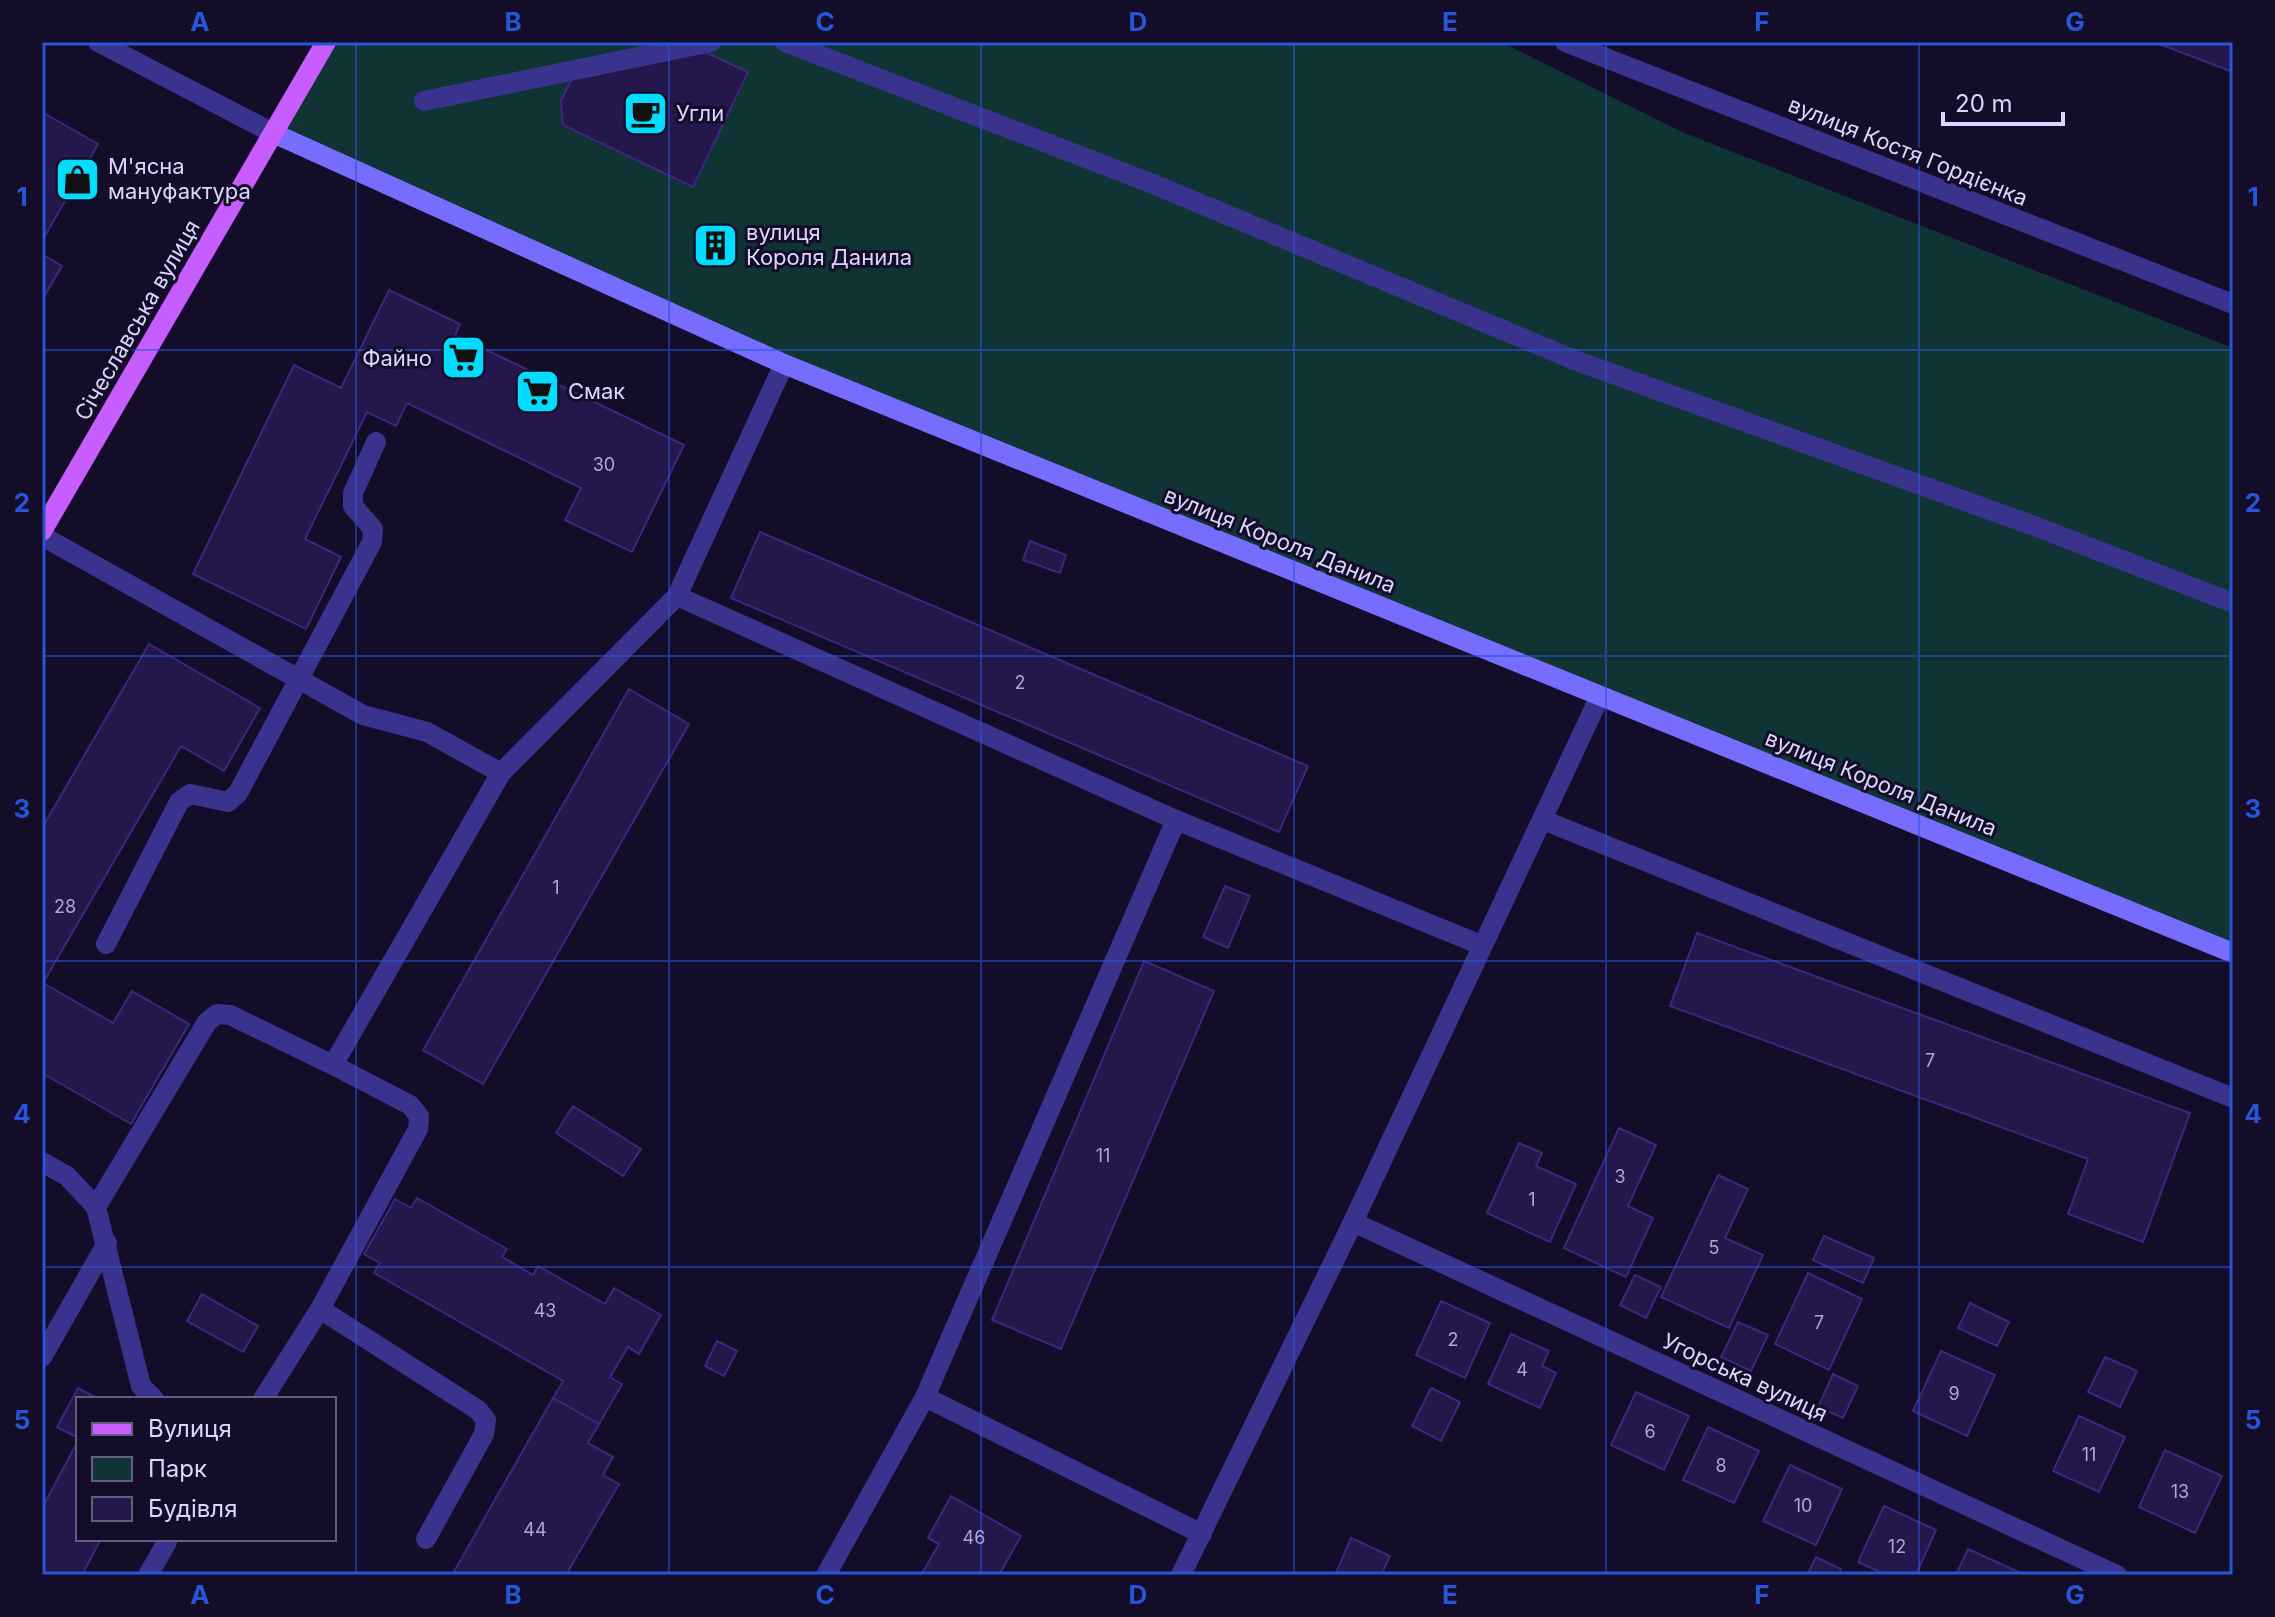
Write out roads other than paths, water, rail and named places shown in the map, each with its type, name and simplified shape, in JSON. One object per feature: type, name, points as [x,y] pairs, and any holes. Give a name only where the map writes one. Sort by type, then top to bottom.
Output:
[{"type":"main road","name":"Січеславська вулиця","points":[[42,533],[326,42]]},
{"type":"main road","name":"вулиця Короля Данила","points":[[273,133],[784,364],[2233,953]]},
{"type":"street","points":[[98,42],[273,133]]},
{"type":"street","points":[[424,101],[711,42]]},
{"type":"street","points":[[785,42],[1153,184],[1577,361],[2037,527],[2233,603]]},
{"type":"street","name":"вулиця Костя Гордієнка","points":[[1565,42],[2233,304]]},
{"type":"street","points":[[333,1065],[501,773],[677,596],[784,364]]},
{"type":"street","points":[[106,944],[179,802],[190,794],[228,802],[238,793],[372,542],[373,529],[353,506],[353,493],[376,442]]},
{"type":"street","points":[[42,533],[297,681],[363,715],[427,732],[501,773]]},
{"type":"street","points":[[677,596],[1176,820],[1481,945]]},
{"type":"street","points":[[1181,1575],[1353,1222],[1600,696]]},
{"type":"street","points":[[826,1575],[925,1397],[1176,820]]},
{"type":"street","points":[[1543,820],[2233,1098]]},
{"type":"street","points":[[96,1207],[207,1022],[217,1014],[230,1015],[410,1105],[419,1116],[418,1129],[320,1309],[264,1397]]},
{"type":"street","points":[[42,1162],[67,1176],[96,1207],[141,1386],[152,1397]]},
{"type":"street","name":"Угорська вулиця","points":[[1353,1222],[2117,1575]]},
{"type":"street","points":[[42,1357],[107,1243]]},
{"type":"street","points":[[320,1309],[478,1410],[486,1420],[484,1434],[426,1539]]},
{"type":"street","points":[[925,1397],[1202,1534]]},
{"type":"street","points":[[148,1575],[167,1542]]},
{"type":"place","name":"Угли","points":[[645,113]]},
{"type":"place","name":"М'ясна мануфактура","points":[[77,179]]},
{"type":"place","name":"вулиця Короля Данила","points":[[715,245]]},
{"type":"place","name":"Файно","points":[[463,358]]},
{"type":"place","name":"Смак","points":[[537,391]]}]
